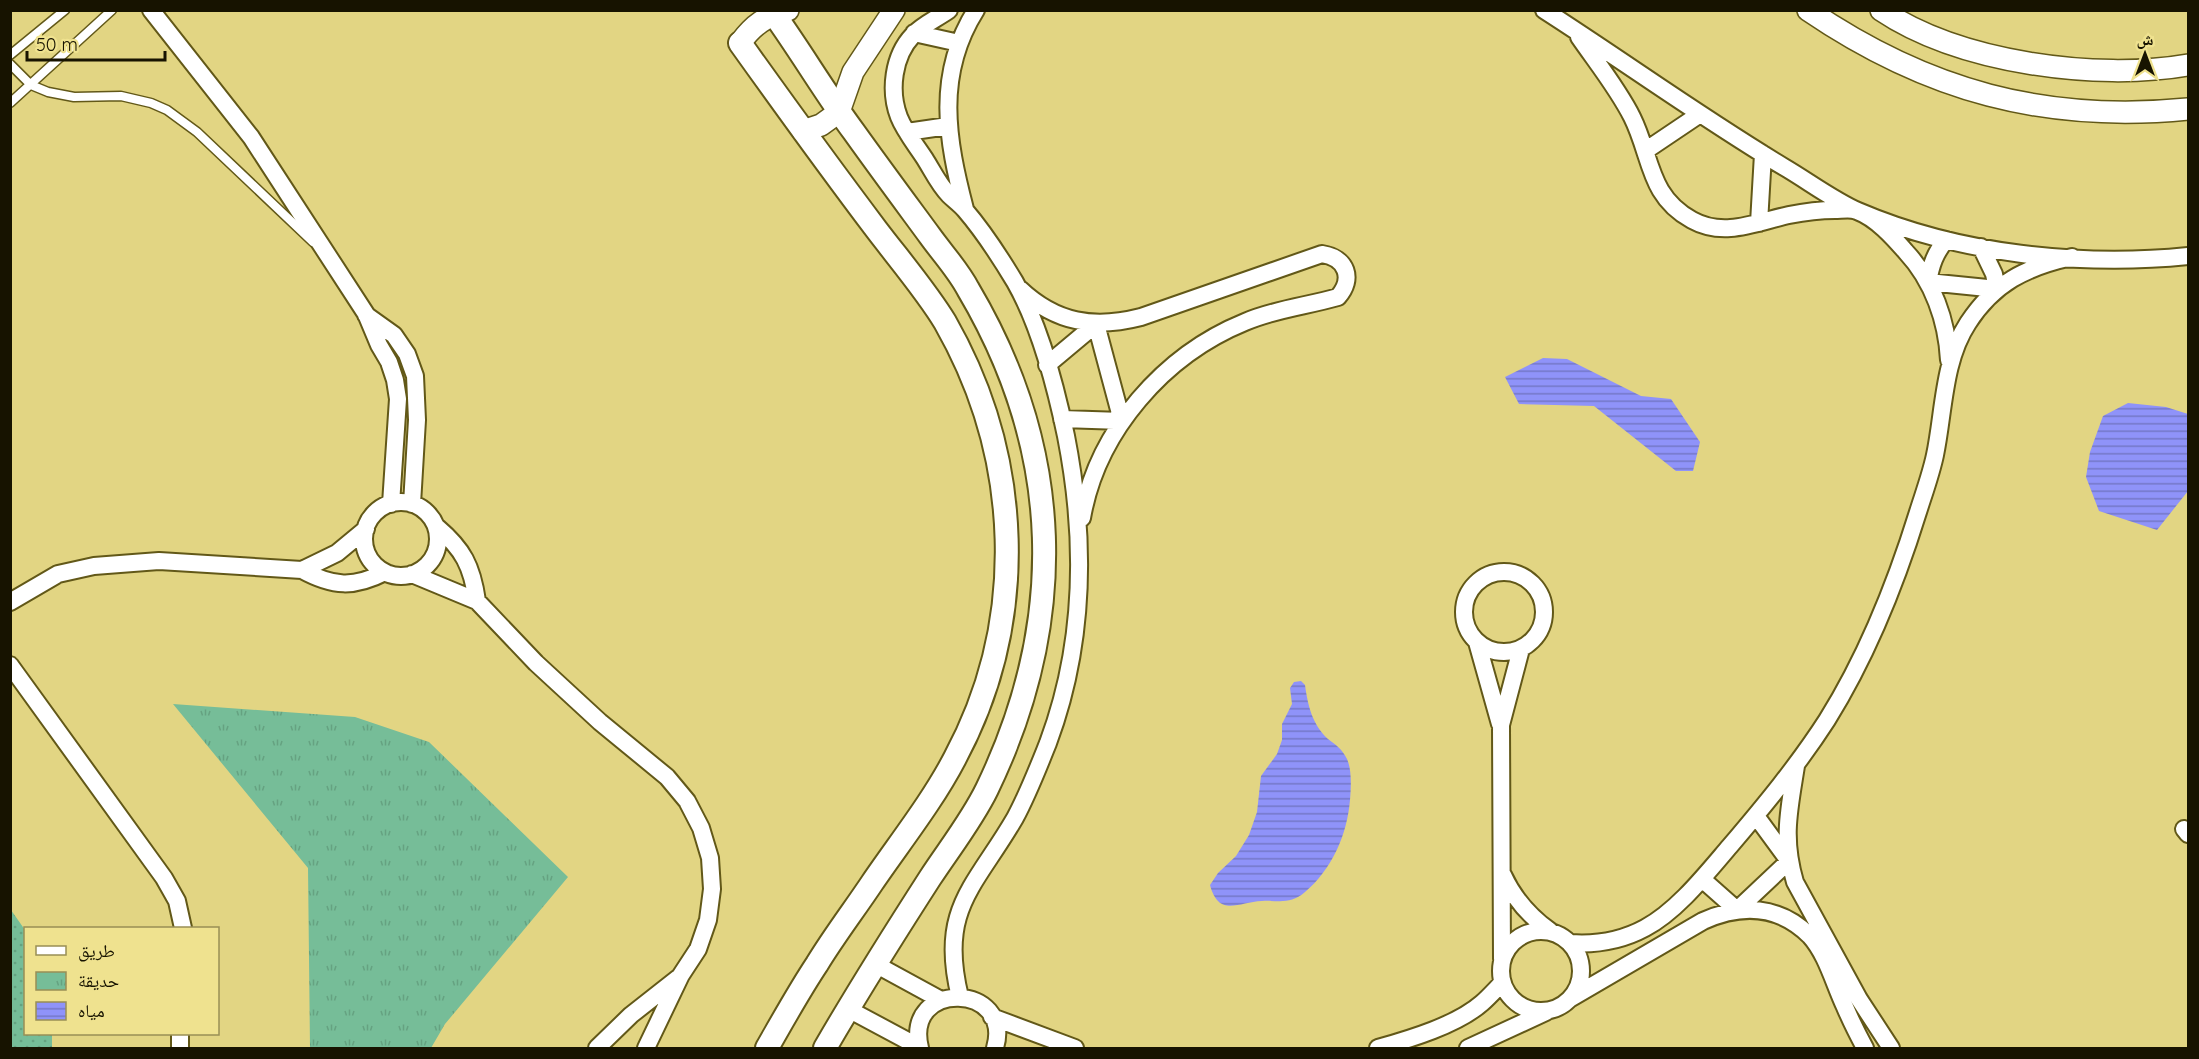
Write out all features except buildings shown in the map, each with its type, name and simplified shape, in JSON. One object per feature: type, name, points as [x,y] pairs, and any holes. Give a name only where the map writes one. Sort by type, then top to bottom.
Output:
[{"type":"main road","points":[[778,12],[839,112],[967,286],[999,344],[1022,406],[1035,460],[1044,537],[1042,603],[1032,669],[1012,732],[985,793],[875,964],[825,1048]]},
{"type":"main road","points":[[741,43],[803,131],[944,320],[970,371],[993,436],[1003,480],[1008,537],[1006,595],[996,651],[979,706],[955,758],[925,807],[816,964],[767,1048]]},
{"type":"street","points":[[151,10],[251,137],[366,314],[389,362],[398,399],[392,504]]},
{"type":"street","points":[[803,131],[821,125],[839,112],[853,72],[894,10]]},
{"type":"street","points":[[949,10],[914,33],[900,56],[894,82],[894,99],[899,117],[907,132],[947,193],[965,210],[1017,285],[1047,365],[1062,419],[1070,458],[1079,537],[1080,578],[1077,619],[1061,700],[1049,740],[1016,816],[969,888],[960,908],[954,930],[952,952],[960,997]]},
{"type":"street","points":[[965,210],[956,176],[948,126],[949,84],[960,43],[976,10]]},
{"type":"street","points":[[1544,10],[1700,114],[1877,223],[1911,257],[1928,282],[1944,325],[1950,370]]},
{"type":"street","points":[[1808,10],[1844,35],[1891,60],[1940,81],[1992,97],[2044,107],[2097,112],[2188,109]]},
{"type":"street","points":[[1881,10],[1901,24],[1945,40],[1989,55],[2034,64],[2080,70],[2126,71],[2188,65]]},
{"type":"street","points":[[741,43],[755,24],[778,12]]},
{"type":"street","points":[[1574,29],[1618,92],[1632,118],[1660,193],[1675,210],[1694,222],[1715,228],[1737,228],[1790,214],[1821,210],[1857,210],[1946,240],[2023,254],[2123,259],[2188,256]]},
{"type":"street","points":[[914,33],[960,43]]},
{"type":"street","points":[[1645,151],[1700,114]]},
{"type":"street","points":[[907,132],[948,126]]},
{"type":"street","points":[[1759,223],[1763,154]]},
{"type":"street","points":[[1928,282],[1933,259],[1946,240]]},
{"type":"street","points":[[1981,247],[1994,274],[1997,289]]},
{"type":"street","points":[[1017,285],[1033,301],[1052,313],[1096,324],[1119,323],[1322,254],[1336,258],[1346,270],[1346,285],[1338,297],[1279,310],[1245,321],[1213,337],[1183,357],[1157,381],[1122,421],[1100,461],[1089,488],[1079,537]]},
{"type":"street","points":[[1570,943],[1610,942],[1637,932],[1662,916],[1702,879],[1796,765],[1828,718],[1854,669],[1879,618],[1900,566],[1935,457],[1950,370],[1956,347],[1966,325],[1997,289],[2032,267],[2072,257]]},
{"type":"street","points":[[1928,282],[1997,289]]},
{"type":"street","points":[[366,314],[394,335],[407,354],[416,376],[417,420],[412,504]]},
{"type":"street","points":[[1047,365],[1096,324]]},
{"type":"street","points":[[1096,324],[1122,421]]},
{"type":"street","points":[[395,380],[416,376]]},
{"type":"street","points":[[1062,419],[1122,421]]},
{"type":"street","points":[[303,570],[337,553],[366,529],[375,513],[392,504],[412,504],[431,517],[438,537],[434,556],[429,564],[412,574],[398,576],[385,572],[376,567],[366,549],[366,529]]},
{"type":"street","points":[[436,527],[453,541],[466,559],[474,579],[477,600]]},
{"type":"street","points":[[10,602],[58,574],[94,566],[159,561],[303,570],[335,583],[352,584],[369,580],[385,572]]},
{"type":"street","points":[[1497,573],[1510,573],[1533,584],[1540,595],[1544,607],[1544,620],[1532,641],[1521,649],[1506,652],[1490,650],[1477,642],[1469,632],[1464,607],[1475,585],[1485,577],[1497,573]]},
{"type":"street","points":[[412,574],[477,600],[536,663],[600,722],[667,777],[687,801],[701,828],[710,858],[712,889],[708,920],[698,949],[681,975],[646,1048]]},
{"type":"street","points":[[1477,642],[1501,725]]},
{"type":"street","points":[[1521,649],[1501,725],[1501,971],[1502,982],[1507,993],[1515,1002],[1526,1008],[1546,1012]]},
{"type":"street","points":[[10,665],[165,878],[177,901],[183,927]]},
{"type":"street","points":[[1796,765],[1787,827],[1789,861],[1795,882],[1852,1004],[1865,1048]]},
{"type":"street","points":[[1756,816],[1789,861]]},
{"type":"street","points":[[1737,910],[1789,861]]},
{"type":"street","points":[[1500,869],[1520,904],[1534,919],[1570,943],[1577,953],[1581,965],[1581,977],[1571,998]]},
{"type":"street","points":[[1702,879],[1737,910]]},
{"type":"street","points":[[1468,1048],[1561,1006],[1703,921],[1737,910],[1757,910],[1777,915],[1795,924],[1811,938],[1852,1004],[1891,1048]]},
{"type":"street","points":[[1502,959],[1508,948],[1526,933],[1550,931]]},
{"type":"street","points":[[875,964],[941,1000]]},
{"type":"street","points":[[597,1048],[631,1015],[681,975]]},
{"type":"street","points":[[1378,1048],[1439,1027],[1469,1012],[1481,1004],[1502,982]]},
{"type":"street","points":[[919,1048],[918,1028],[926,1011],[941,1000],[960,997],[979,1003],[992,1017],[1075,1048]]},
{"type":"street","points":[[848,1009],[919,1048]]},
{"type":"street","points":[[992,1017],[997,1036],[995,1048]]},
{"type":"lane","points":[[10,55],[65,10]]},
{"type":"lane","points":[[10,103],[112,10]]},
{"type":"lane","points":[[10,64],[31,85],[63,96],[105,95],[136,99],[167,110],[197,132],[329,257]]},
{"type":"green space","points":[[173,704],[355,717],[429,742],[568,877],[445,1024],[431,1048],[310,1048],[308,868]]},
{"type":"green space","points":[[11,910],[24,929],[24,1035],[52,1035],[52,1048],[11,1048]]},
{"type":"water","points":[[1543,358],[1567,359],[1641,396],[1671,399],[1700,442],[1693,471],[1676,471],[1594,406],[1519,404],[1505,377]]},
{"type":"water","points":[[2128,403],[2166,407],[2188,414],[2188,491],[2157,530],[2099,511],[2086,477],[2090,452],[2103,416]]},
{"type":"water","points":[[1301,681],[1305,685],[1314,721],[1328,739],[1341,750],[1349,763],[1350,800],[1342,838],[1323,873],[1300,896],[1284,901],[1224,905],[1214,895],[1210,885],[1218,873],[1236,856],[1249,835],[1257,812],[1261,776],[1277,754],[1282,740],[1282,724],[1292,704],[1290,688],[1294,682]]}]
